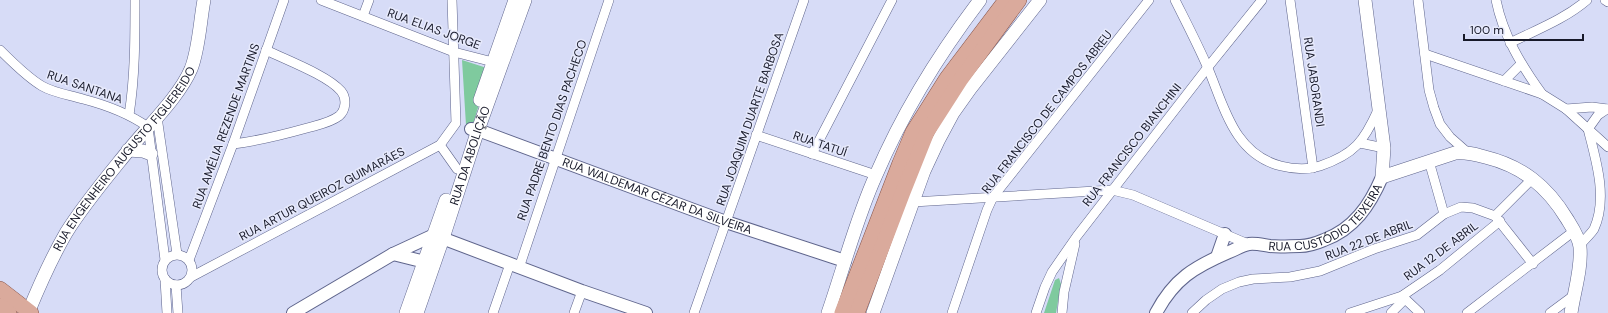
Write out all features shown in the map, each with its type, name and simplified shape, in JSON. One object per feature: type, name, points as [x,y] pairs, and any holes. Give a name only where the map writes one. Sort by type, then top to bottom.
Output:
[{"type":"main road","name":"RUA ENGENHEIRO AUGUSTO FIGUEREIDO","points":[[29,312],[45,275],[67,232],[128,150],[157,117],[181,85],[191,68],[204,0]]},
{"type":"main road","name":"RUA DA ABOLIÇÃO","points":[[406,313],[429,262],[438,237],[474,130],[493,62],[515,0]]},
{"type":"main road","name":"RUA DA ABOLIÇÃO","points":[[438,237],[457,170],[525,0]]},
{"type":"main road","points":[[828,313],[876,175],[901,121],[922,83],[980,0]]},
{"type":"main road","points":[[842,313],[913,132],[947,78],[1006,0]]},
{"type":"main road","points":[[858,313],[927,132],[961,79],[1019,0]]},
{"type":"main road","points":[[873,313],[913,202],[938,141],[970,89],[1040,0]]},
{"type":"main road","name":"RUA CUSTÓDIO TEIXEIRA","points":[[1365,0],[1384,148],[1382,177]]},
{"type":"main road","points":[[128,150],[143,151],[151,154]]},
{"type":"main road","points":[[1382,177],[1455,153],[1467,152],[1503,162],[1518,168],[1544,189],[1560,208],[1574,231],[1580,245],[1580,260],[1571,313]]},
{"type":"main road","name":"RUA DA ABOLIÇÃO","points":[[417,313],[429,262]]},
{"type":"main road","points":[[0,289],[29,312]]},
{"type":"main road","points":[[0,306],[9,313]]},
{"type":"street","points":[[129,115],[133,90],[135,0]]},
{"type":"street","name":"RUA AMÉLIA REZENDE MARTINS","points":[[189,260],[284,0]]},
{"type":"street","name":"RUA ELIAS JORGE","points":[[321,0],[454,52],[493,62]]},
{"type":"street","points":[[363,16],[369,0]]},
{"type":"street","points":[[452,0],[454,52]]},
{"type":"street","name":"RUA PADRE BENTO DIAS PACHECO","points":[[493,313],[514,266],[555,159],[609,0]]},
{"type":"street","name":"RUA JOAQUIM DUARTE BARBOSA","points":[[694,313],[804,0]]},
{"type":"street","points":[[812,154],[892,0]]},
{"type":"street","name":"RUA FRANCISCO DE CAMPOS ABREU","points":[[952,313],[987,210],[993,197],[1149,0]]},
{"type":"street","points":[[1175,0],[1208,67],[1234,131],[1249,149],[1264,161],[1291,169],[1314,168],[1328,163],[1347,153],[1360,143],[1370,129],[1379,109]]},
{"type":"street","name":"RUA FRANCISCO BIANCHINI","points":[[1036,313],[1052,272],[1077,236],[1262,0]]},
{"type":"street","name":"RUA JABORANDI","points":[[1290,0],[1314,168]]},
{"type":"street","points":[[1418,0],[1429,90],[1434,108],[1440,124],[1450,137],[1467,152]]},
{"type":"street","points":[[1496,0],[1502,25],[1510,43],[1521,64],[1542,94]]},
{"type":"street","points":[[1510,43],[1577,9],[1586,0]]},
{"type":"street","name":"RUA SANTANA","points":[[0,50],[42,86],[54,91],[96,102],[129,115],[148,127]]},
{"type":"street","points":[[232,144],[271,138],[326,122],[339,116],[343,110],[345,101],[341,91],[325,79],[266,50]]},
{"type":"street","name":"RUA ARTUR QUEIROZ GUIMARÃES","points":[[191,277],[440,145],[456,123],[454,52]]},
{"type":"street","points":[[1425,54],[1542,94],[1566,109],[1608,147]]},
{"type":"street","points":[[1504,81],[1521,64]]},
{"type":"street","points":[[1566,109],[1592,107],[1608,109]]},
{"type":"street","points":[[1580,245],[1594,229],[1599,217],[1602,182],[1588,129],[1595,119],[1608,109]]},
{"type":"street","points":[[157,117],[177,254]]},
{"type":"street","points":[[148,127],[164,260],[161,271],[165,279],[167,313]]},
{"type":"street","name":"RUA WALDEMAR CÉZAR DA SILVEIRA","points":[[474,130],[726,222],[845,261]]},
{"type":"street","name":"RUA TATUÍ","points":[[756,135],[876,175]]},
{"type":"street","points":[[1360,143],[1384,148]]},
{"type":"street","points":[[440,145],[457,170]]},
{"type":"street","points":[[1429,161],[1444,214]]},
{"type":"street","points":[[1602,182],[1608,172]]},
{"type":"street","name":"RUA CUSTÓDIO TEIXEIRA","points":[[1156,313],[1173,287],[1186,274],[1192,269],[1217,257],[1248,244],[1303,246],[1333,237],[1346,229],[1359,218],[1374,197],[1382,177]]},
{"type":"street","name":"RUA 12 DE ABRIL","points":[[1350,313],[1404,297],[1440,270],[1498,219],[1532,179]]},
{"type":"street","points":[[913,202],[1112,190],[1133,195],[1248,244]]},
{"type":"street","name":"RUA 22 DE ABRIL","points":[[1192,313],[1206,300],[1222,289],[1239,282],[1253,279],[1290,277],[1320,271],[1374,249],[1417,235],[1426,230],[1444,214],[1461,207],[1473,208],[1498,219]]},
{"type":"street","points":[[1498,219],[1533,264]]},
{"type":"street","points":[[1467,313],[1533,264],[1574,231]]},
{"type":"street","points":[[1217,257],[1225,234]]},
{"type":"street","points":[[1062,313],[1068,268],[1077,236]]},
{"type":"street","points":[[294,313],[393,254],[438,237],[582,291],[646,313]]},
{"type":"street","points":[[164,260],[169,256],[177,254],[182,255],[189,260],[192,268],[191,277],[185,283],[176,285],[165,279]]},
{"type":"street","points":[[393,254],[429,262]]},
{"type":"street","points":[[176,285],[178,313]]},
{"type":"street","points":[[574,313],[582,291]]},
{"type":"street","points":[[1550,313],[1573,296]]},
{"type":"street","points":[[1391,313],[1404,297],[1420,313]]},
{"type":"green space","points":[[462,60],[490,69],[473,124],[466,125]]},
{"type":"green space","points":[[1059,278],[1061,284],[1056,313],[1044,313],[1055,280]]}]
